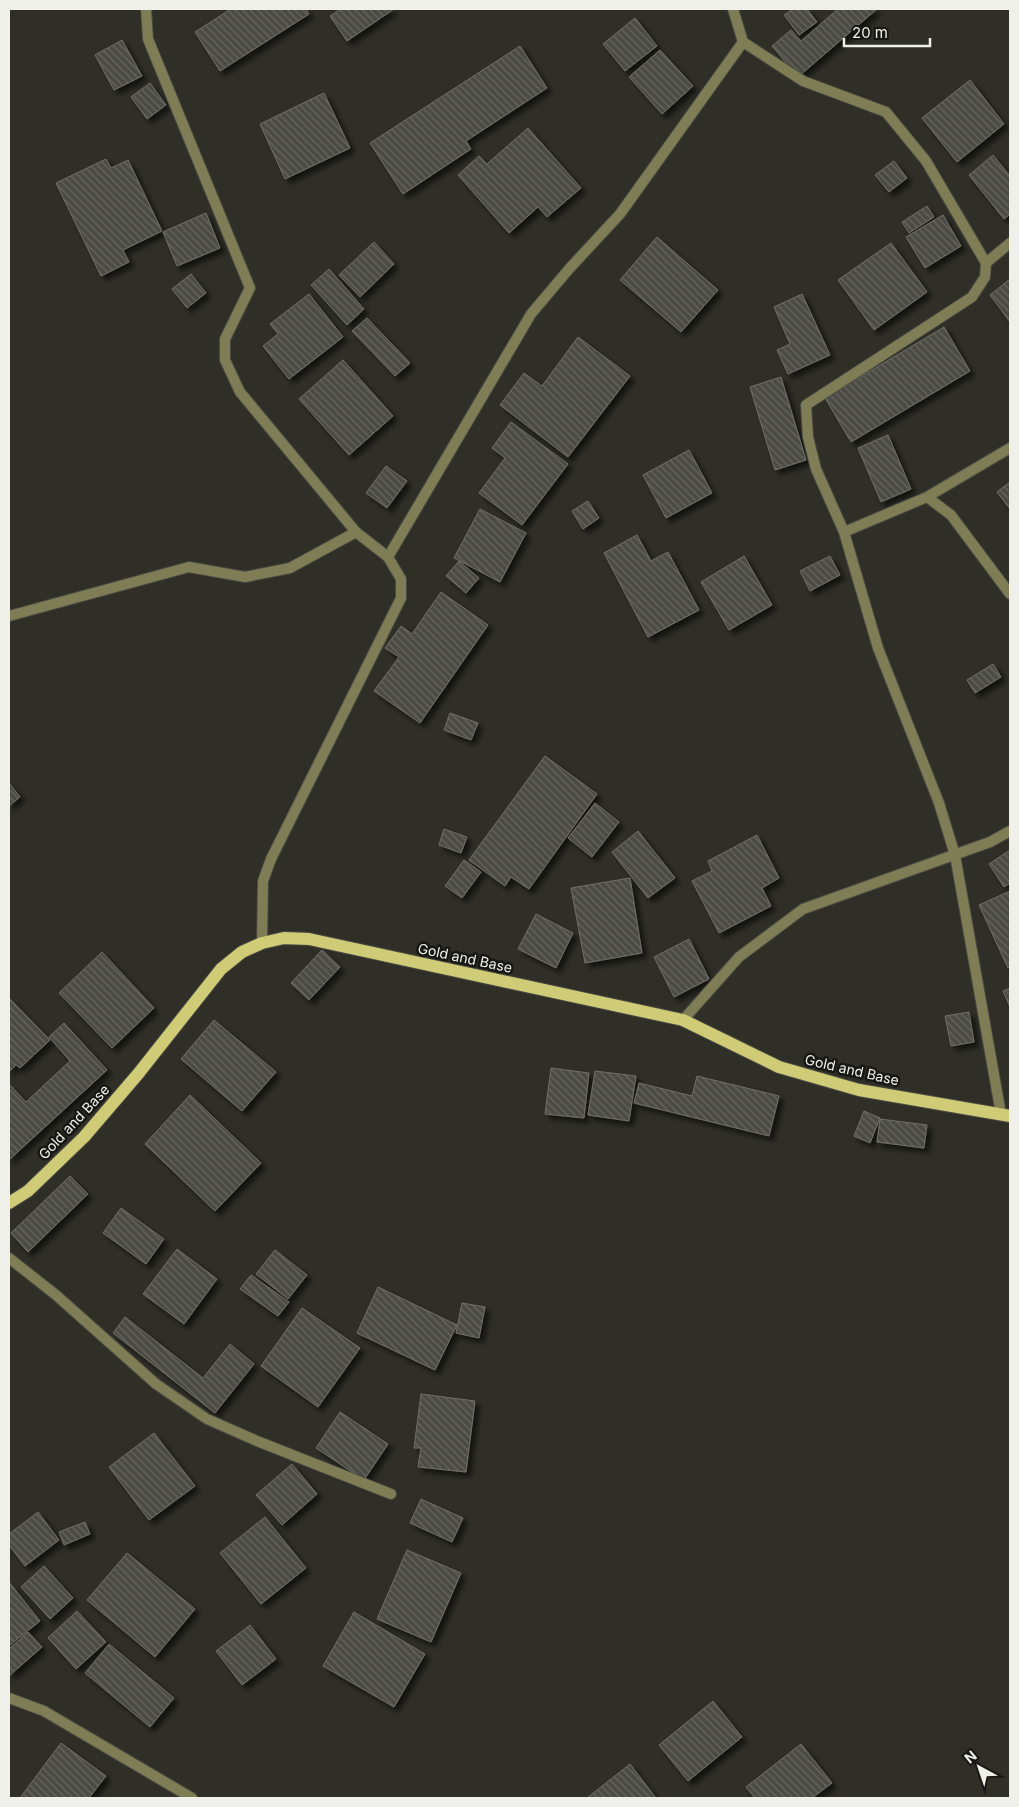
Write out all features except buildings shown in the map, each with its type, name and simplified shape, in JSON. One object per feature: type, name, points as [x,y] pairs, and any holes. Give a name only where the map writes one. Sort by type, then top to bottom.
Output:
[{"type":"main road","name":"Gold and Base","points":[[9,1203],[28,1191],[84,1137],[138,1074],[221,969],[242,952],[262,943],[284,938],[309,939],[683,1020],[778,1067],[859,1090],[1006,1115]]},
{"type":"street","points":[[146,9],[148,39],[250,288],[225,340],[225,360],[240,392],[356,532],[388,557],[401,579],[401,598],[271,859],[263,881],[262,943]]},
{"type":"street","points":[[733,9],[742,42],[802,80],[886,112],[926,161],[986,263],[985,277],[972,297],[806,405],[808,436],[816,469],[844,532],[878,648],[939,803],[955,855],[1006,1115]]},
{"type":"street","points":[[388,557],[531,314],[569,269],[620,214],[742,42]]},
{"type":"street","points":[[986,263],[1010,243]]},
{"type":"street","points":[[844,532],[927,497],[1010,448]]},
{"type":"street","points":[[927,497],[951,515],[1010,594]]},
{"type":"street","points":[[9,616],[189,567],[245,577],[290,568],[356,532]]},
{"type":"street","points":[[683,1020],[739,957],[803,909],[990,842],[1010,830]]},
{"type":"street","points":[[9,1258],[56,1295],[156,1384],[207,1419],[390,1494]]},
{"type":"street","points":[[9,1698],[44,1711],[192,1798]]}]
